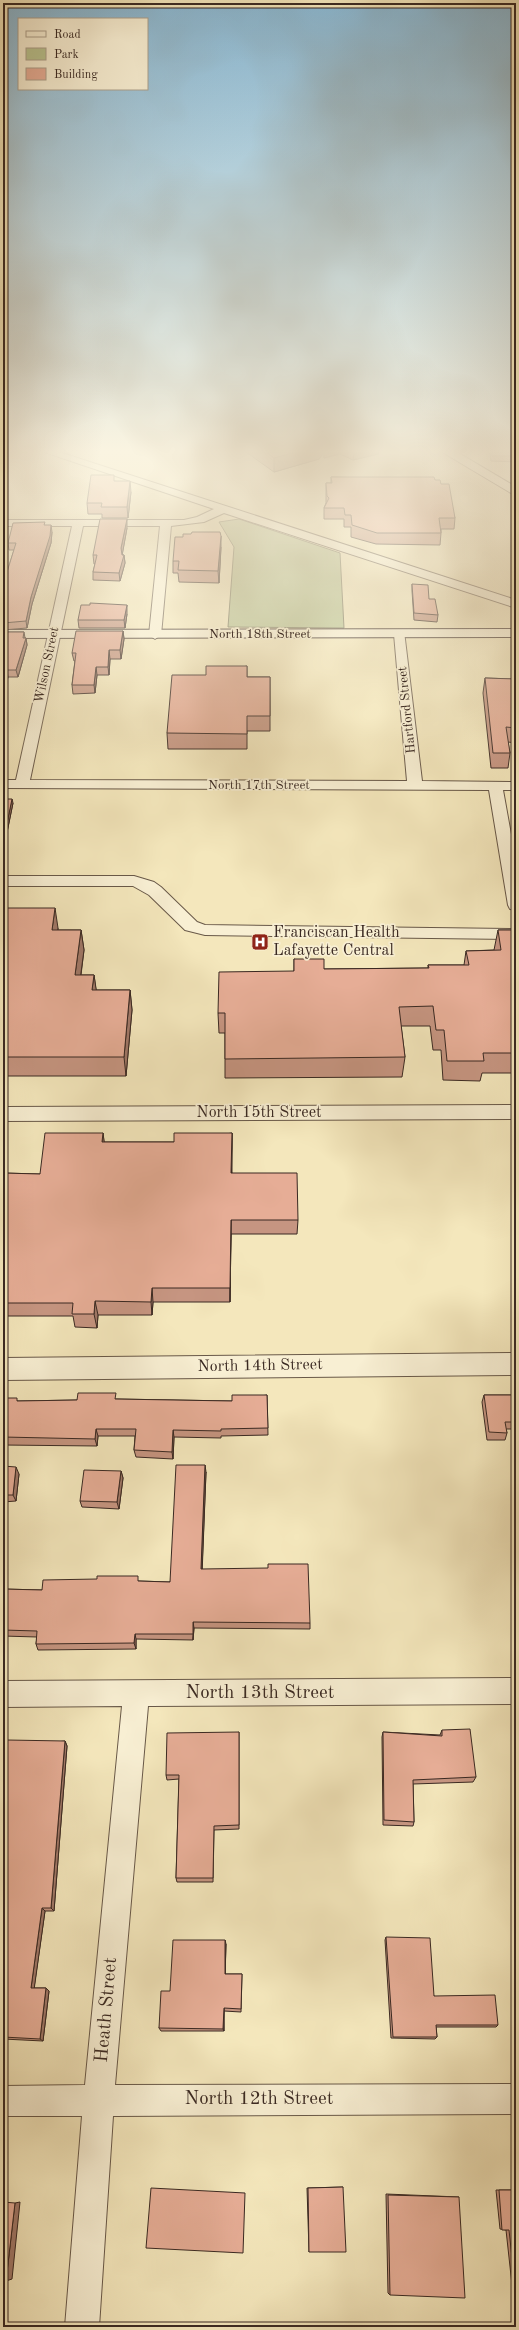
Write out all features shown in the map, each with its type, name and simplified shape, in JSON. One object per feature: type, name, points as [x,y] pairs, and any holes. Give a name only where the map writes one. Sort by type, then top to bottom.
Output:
[{"type":"main road","name":"North 18th Street","points":[[3,634],[155,635],[514,633]]},
{"type":"main road","name":"North 14th Street","points":[[3,1369],[516,1364]]},
{"type":"street","name":"Wilson Street","points":[[22,784],[70,561]]},
{"type":"street","points":[[155,635],[162,561]]},
{"type":"street","points":[[385,561],[515,604]]},
{"type":"street","name":"Hartford Street","points":[[400,634],[414,786]]},
{"type":"street","name":"North 17th Street","points":[[3,784],[516,786]]},
{"type":"street","points":[[496,786],[516,904]]},
{"type":"street","points":[[3,881],[134,881],[148,886],[191,926],[201,930],[516,934]]},
{"type":"street","name":"North 15th Street","points":[[3,1114],[516,1112]]},
{"type":"street","name":"North 13th Street","points":[[3,1694],[516,1692]]},
{"type":"street","name":"Heath Street","points":[[82,2327],[99,2099],[136,1694]]},
{"type":"street","name":"North 12th Street","points":[[3,2100],[516,2099]]},
{"type":"green space","points":[[233,561],[340,561],[344,628],[228,627]]},
{"type":"building","points":[[11,561],[42,561],[31,597],[26,621],[3,623],[3,585]]},
{"type":"building","points":[[96,561],[122,561],[119,573],[93,572]]},
{"type":"building","points":[[173,561],[219,561],[218,571],[178,570],[179,561]]},
{"type":"building","points":[[412,584],[428,585],[429,599],[435,599],[438,615],[414,613]]},
{"type":"building","points":[[90,603],[127,605],[124,620],[78,620],[81,605],[90,605]]},
{"type":"building","points":[[76,631],[123,631],[120,650],[109,650],[108,667],[96,667],[94,685],[72,685],[76,653],[72,653]]},
{"type":"building","points":[[3,632],[24,632],[23,638],[26,638],[16,670],[7,670],[3,684]]},
{"type":"building","points":[[514,665],[516,665],[516,677]]},
{"type":"building","points":[[206,666],[247,666],[247,677],[270,677],[270,716],[247,716],[247,734],[167,733],[172,675],[206,675]]},
{"type":"building","points":[[485,678],[516,679],[516,728],[506,727],[510,753],[493,753]]},
{"type":"building","points":[[3,799],[12,799],[4,838],[3,838]]},
{"type":"building","points":[[5,908],[55,908],[52,930],[81,930],[75,975],[94,975],[92,990],[130,990],[124,1057],[3,1057],[3,917]]},
{"type":"building","points":[[498,930],[516,930],[516,1053],[483,1053],[484,1061],[447,1061],[444,1030],[436,1030],[433,1006],[399,1007],[405,1057],[225,1059],[225,1013],[218,1013],[219,972],[294,971],[294,959],[324,959],[324,969],[429,968],[428,965],[469,965],[466,951],[501,950]]},
{"type":"building","points":[[45,1133],[103,1133],[102,1142],[174,1142],[174,1133],[232,1133],[231,1173],[297,1173],[298,1220],[231,1220],[230,1288],[152,1288],[151,1302],[95,1301],[94,1314],[72,1314],[73,1303],[3,1303],[3,1173],[40,1174]]},
{"type":"building","points":[[78,1393],[116,1393],[115,1399],[232,1401],[232,1395],[267,1395],[268,1428],[221,1429],[221,1431],[173,1430],[172,1452],[134,1450],[136,1429],[96,1429],[95,1439],[3,1437],[3,1398],[17,1398],[17,1401],[77,1400]]},
{"type":"building","points":[[484,1395],[516,1395],[516,1422],[505,1422],[507,1433],[489,1432]]},
{"type":"building","points":[[176,1465],[205,1465],[201,1569],[268,1568],[268,1564],[308,1564],[310,1623],[193,1622],[193,1634],[135,1634],[134,1643],[36,1644],[37,1631],[3,1630],[3,1589],[42,1590],[43,1580],[97,1579],[97,1576],[138,1576],[138,1581],[170,1582]]},
{"type":"building","points":[[3,1466],[16,1467],[13,1495],[3,1495]]},
{"type":"building","points":[[84,1470],[121,1471],[117,1502],[80,1501]]},
{"type":"building","points":[[470,1729],[476,1777],[413,1780],[414,1822],[384,1820],[383,1732],[442,1736],[442,1730]]},
{"type":"building","points":[[239,1732],[239,1825],[214,1826],[213,1878],[176,1878],[179,1775],[166,1775],[167,1733]]},
{"type":"building","points":[[7,1740],[65,1741],[51,1908],[42,1908],[31,1988],[46,1988],[40,2039],[3,2037],[3,1748],[6,1748]]},
{"type":"building","points":[[386,1937],[430,1938],[434,1996],[495,1995],[498,2025],[436,2025],[437,2037],[393,2037]]},
{"type":"building","points":[[173,1940],[225,1940],[225,1974],[242,1974],[241,2009],[224,2008],[223,2029],[159,2028],[161,1991],[170,1991]]},
{"type":"building","points":[[343,2187],[346,2252],[309,2252],[308,2188]]},
{"type":"building","points":[[151,2188],[245,2193],[243,2253],[146,2248]]},
{"type":"building","points":[[499,2190],[516,2190],[516,2286],[509,2230],[502,2230]]},
{"type":"building","points":[[388,2195],[459,2197],[465,2298],[390,2295]]},
{"type":"building","points":[[3,2202],[15,2203],[6,2281],[3,2281]]},
{"type":"place","name":"Franciscan Health Lafayette Central","points":[[260,942]]}]
